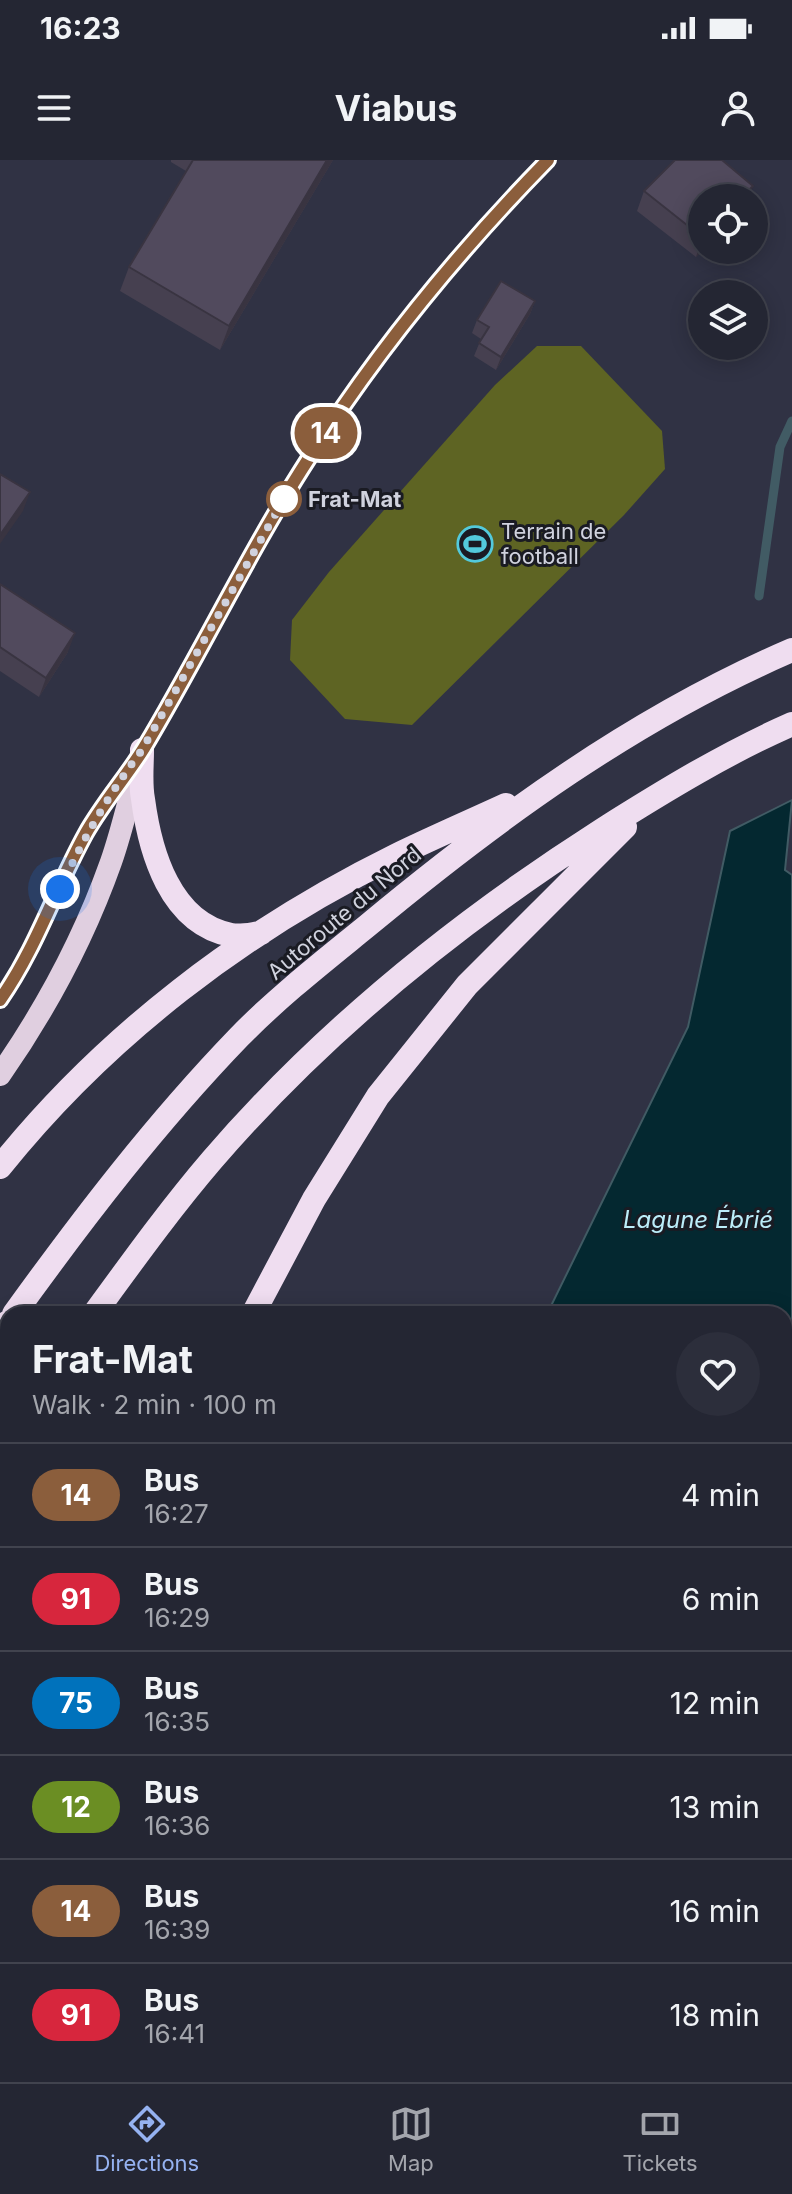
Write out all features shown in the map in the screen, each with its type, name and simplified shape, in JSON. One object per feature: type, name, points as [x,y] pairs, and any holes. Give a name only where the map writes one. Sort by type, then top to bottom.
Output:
[{"type":"highway","name":"Autoroute du Nord","points":[[20,1306],[83,1219],[164,1119],[241,1035],[415,886],[549,785],[734,675],[792,650]]},
{"type":"highway","points":[[100,1306],[211,1161],[282,1084],[451,933],[534,873],[658,794],[752,741],[792,724]]},
{"type":"highway","points":[[142,750],[142,797],[151,836],[163,877],[178,903],[207,927],[233,936],[264,933]]},
{"type":"highway","points":[[0,1075],[43,1008],[86,927],[112,859],[142,750]]},
{"type":"highway","points":[[0,1167],[84,1072],[181,987],[320,897],[394,856],[549,785]]},
{"type":"highway","points":[[257,1306],[314,1199],[378,1096],[467,985],[658,794]]},
{"type":"highway","points":[[112,1306],[140,1251]]},
{"type":"street","points":[[0,1000],[21,970],[85,835],[142,750],[309,457],[438,281],[548,160]]},
{"type":"green space","name":"Terrain de football","points":[[537,346],[581,346],[662,431],[665,469],[624,515],[412,725],[345,719],[290,660],[292,620],[329,572],[495,385]]},
{"type":"water","name":"Lagune Ébrié","points":[[792,800],[785,870],[792,875],[792,1306],[551,1306],[688,1027],[730,831]]},
{"type":"building","points":[[193,160],[327,160],[229,326],[129,267]]},
{"type":"building","points":[[675,160],[722,160],[751,184],[688,184],[688,226],[644,191]]},
{"type":"building","points":[[501,281],[535,301],[501,357],[479,343],[489,327],[477,320]]},
{"type":"building","points":[[0,474],[30,492],[0,535]]},
{"type":"building","points":[[0,584],[75,633],[46,678],[0,647]]},
{"type":"waterway","points":[[759,596],[780,447],[792,421]]},
{"type":"bus line","name":"14","points":[[0,1000],[21,970],[85,835],[142,750],[309,457],[438,281],[548,160]]},
{"type":"place","name":"Frat-Mat","points":[[284,499]]},
{"type":"place","name":"Terrain de football","points":[[475,544]]},
{"type":"route","points":[[60,889],[85,835],[142,750],[284,499]]}]
